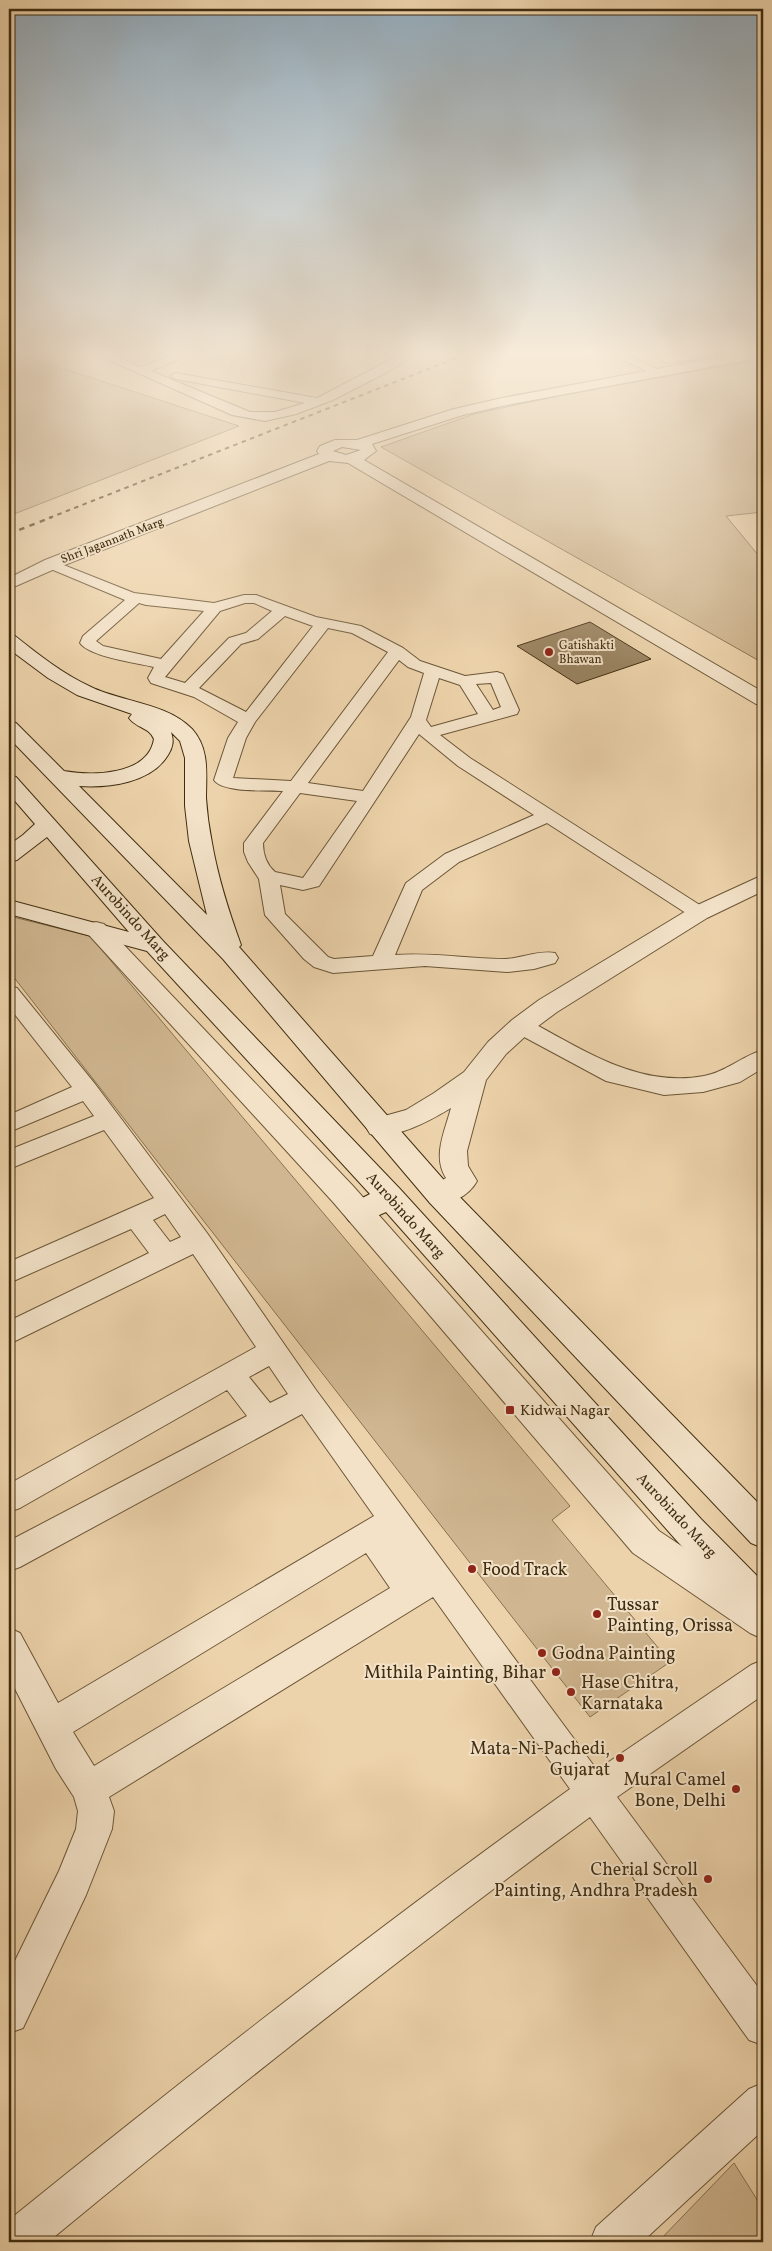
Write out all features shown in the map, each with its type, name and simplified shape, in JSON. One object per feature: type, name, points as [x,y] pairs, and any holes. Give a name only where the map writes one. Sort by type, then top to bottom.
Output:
[{"type":"street","name":"Shri Jagannath Marg","points":[[9,571],[315,456]]},
{"type":"street","name":"Shri Jagannath Marg","points":[[9,584],[52,564],[316,456]]},
{"type":"street","points":[[365,456],[763,700]]},
{"type":"street","points":[[531,558],[763,684]]},
{"type":"street","points":[[52,564],[132,597],[215,608],[250,598],[323,624],[356,629],[414,664],[433,671],[464,680],[497,677],[511,710],[488,716],[423,725]]},
{"type":"street","points":[[132,597],[89,639],[88,643],[98,649],[164,666]]},
{"type":"street","points":[[215,608],[164,666],[157,680],[200,693],[248,720]]},
{"type":"street","points":[[189,689],[235,641],[252,636],[282,609]]},
{"type":"street","points":[[323,624],[248,720],[237,738],[227,764],[224,782],[295,787],[368,797]]},
{"type":"street","points":[[9,640],[50,672],[85,691],[173,723],[185,734],[195,748],[196,805],[199,837],[216,908],[232,954]]},
{"type":"street","points":[[397,652],[295,787],[253,847],[265,874],[269,877],[303,884],[312,882],[368,797],[423,725],[433,671]]},
{"type":"street","points":[[9,660],[37,683],[56,694],[146,720],[163,734],[165,743],[162,752],[155,760],[136,772],[112,779],[94,781],[52,770]]},
{"type":"street","points":[[464,680],[488,716]]},
{"type":"street","points":[[423,725],[464,762],[699,913]]},
{"type":"street","points":[[9,727],[232,954],[380,1127],[452,1188],[763,1532]]},
{"type":"street","name":"Aurobindo Marg","points":[[9,781],[155,946],[390,1197],[689,1530],[763,1607]]},
{"type":"street","points":[[9,856],[31,840],[41,816]]},
{"type":"street","points":[[381,963],[413,887],[452,858],[548,816]]},
{"type":"street","points":[[269,877],[275,915],[321,962],[333,966],[435,960],[507,967],[529,965],[548,958]]},
{"type":"street","points":[[380,1127],[415,1118],[444,1100],[473,1078],[497,1048],[521,1026],[548,1006],[699,913],[763,882]]},
{"type":"street","points":[[9,907],[155,946]]},
{"type":"street","points":[[96,930],[358,1213],[646,1542],[763,1620]]},
{"type":"street","points":[[9,993],[87,1090],[198,1240],[272,1351],[306,1398],[383,1528],[424,1585],[593,1794],[763,2026]]},
{"type":"street","points":[[521,1026],[614,1075],[664,1087],[703,1084],[732,1076],[763,1058]]},
{"type":"street","points":[[452,1188],[453,1151],[473,1078]]},
{"type":"street","points":[[9,1124],[87,1090]]},
{"type":"street","points":[[48,1107],[70,1135]]},
{"type":"street","points":[[9,1160],[109,1119]]},
{"type":"street","points":[[358,1213],[390,1197]]},
{"type":"street","points":[[9,1273],[169,1202]]},
{"type":"street","points":[[136,1217],[166,1256]]},
{"type":"street","points":[[9,1333],[198,1240]]},
{"type":"street","points":[[9,1499],[272,1351]]},
{"type":"street","points":[[230,1374],[267,1420]]},
{"type":"street","points":[[9,1557],[306,1398]]},
{"type":"street","points":[[52,1726],[383,1528]]},
{"type":"street","points":[[89,1789],[424,1585]]},
{"type":"street","points":[[9,1644],[68,1756],[89,1789],[96,1811],[94,1829],[73,1882],[9,2014]]},
{"type":"street","points":[[15,2242],[201,2090],[391,1944],[593,1794],[763,1676]]},
{"type":"street","points":[[611,2242],[763,2103]]},
{"type":"shaded area","points":[[9,456],[162,456],[9,516]]},
{"type":"shaded area","points":[[397,456],[763,456],[763,512],[726,516],[763,561],[763,663]]},
{"type":"shaded area","points":[[9,916],[90,936],[570,1506],[552,1520],[670,1662],[590,1717],[9,971]]},
{"type":"shaded area","points":[[734,2163],[763,2209],[763,2242],[658,2242]]},
{"type":"building","name":"Gatishakti Bhawan","points":[[590,622],[651,659],[577,684],[517,646]]},
{"type":"railway","points":[[49,518],[207,456]]},
{"type":"railway","points":[[9,534],[52,517]]},
{"type":"place","name":"Gatishakti Bhawan","points":[[549,652]]},
{"type":"place","name":"Kidwai Nagar","points":[[510,1410]]},
{"type":"place","name":"Food Track","points":[[472,1569]]},
{"type":"place","name":"Tussar Painting, Orissa","points":[[597,1614]]},
{"type":"place","name":"Godna Painting","points":[[542,1653]]},
{"type":"place","name":"Mithila Painting, Bihar","points":[[556,1672]]},
{"type":"place","name":"Hase Chitra, Karnataka","points":[[571,1692]]},
{"type":"place","name":"Mata-Ni-Pachedi, Gujarat","points":[[620,1758]]},
{"type":"place","name":"Mural Camel Bone, Delhi","points":[[736,1789]]},
{"type":"place","name":"Cherial Scroll Painting, Andhra Pradesh","points":[[708,1879]]}]
